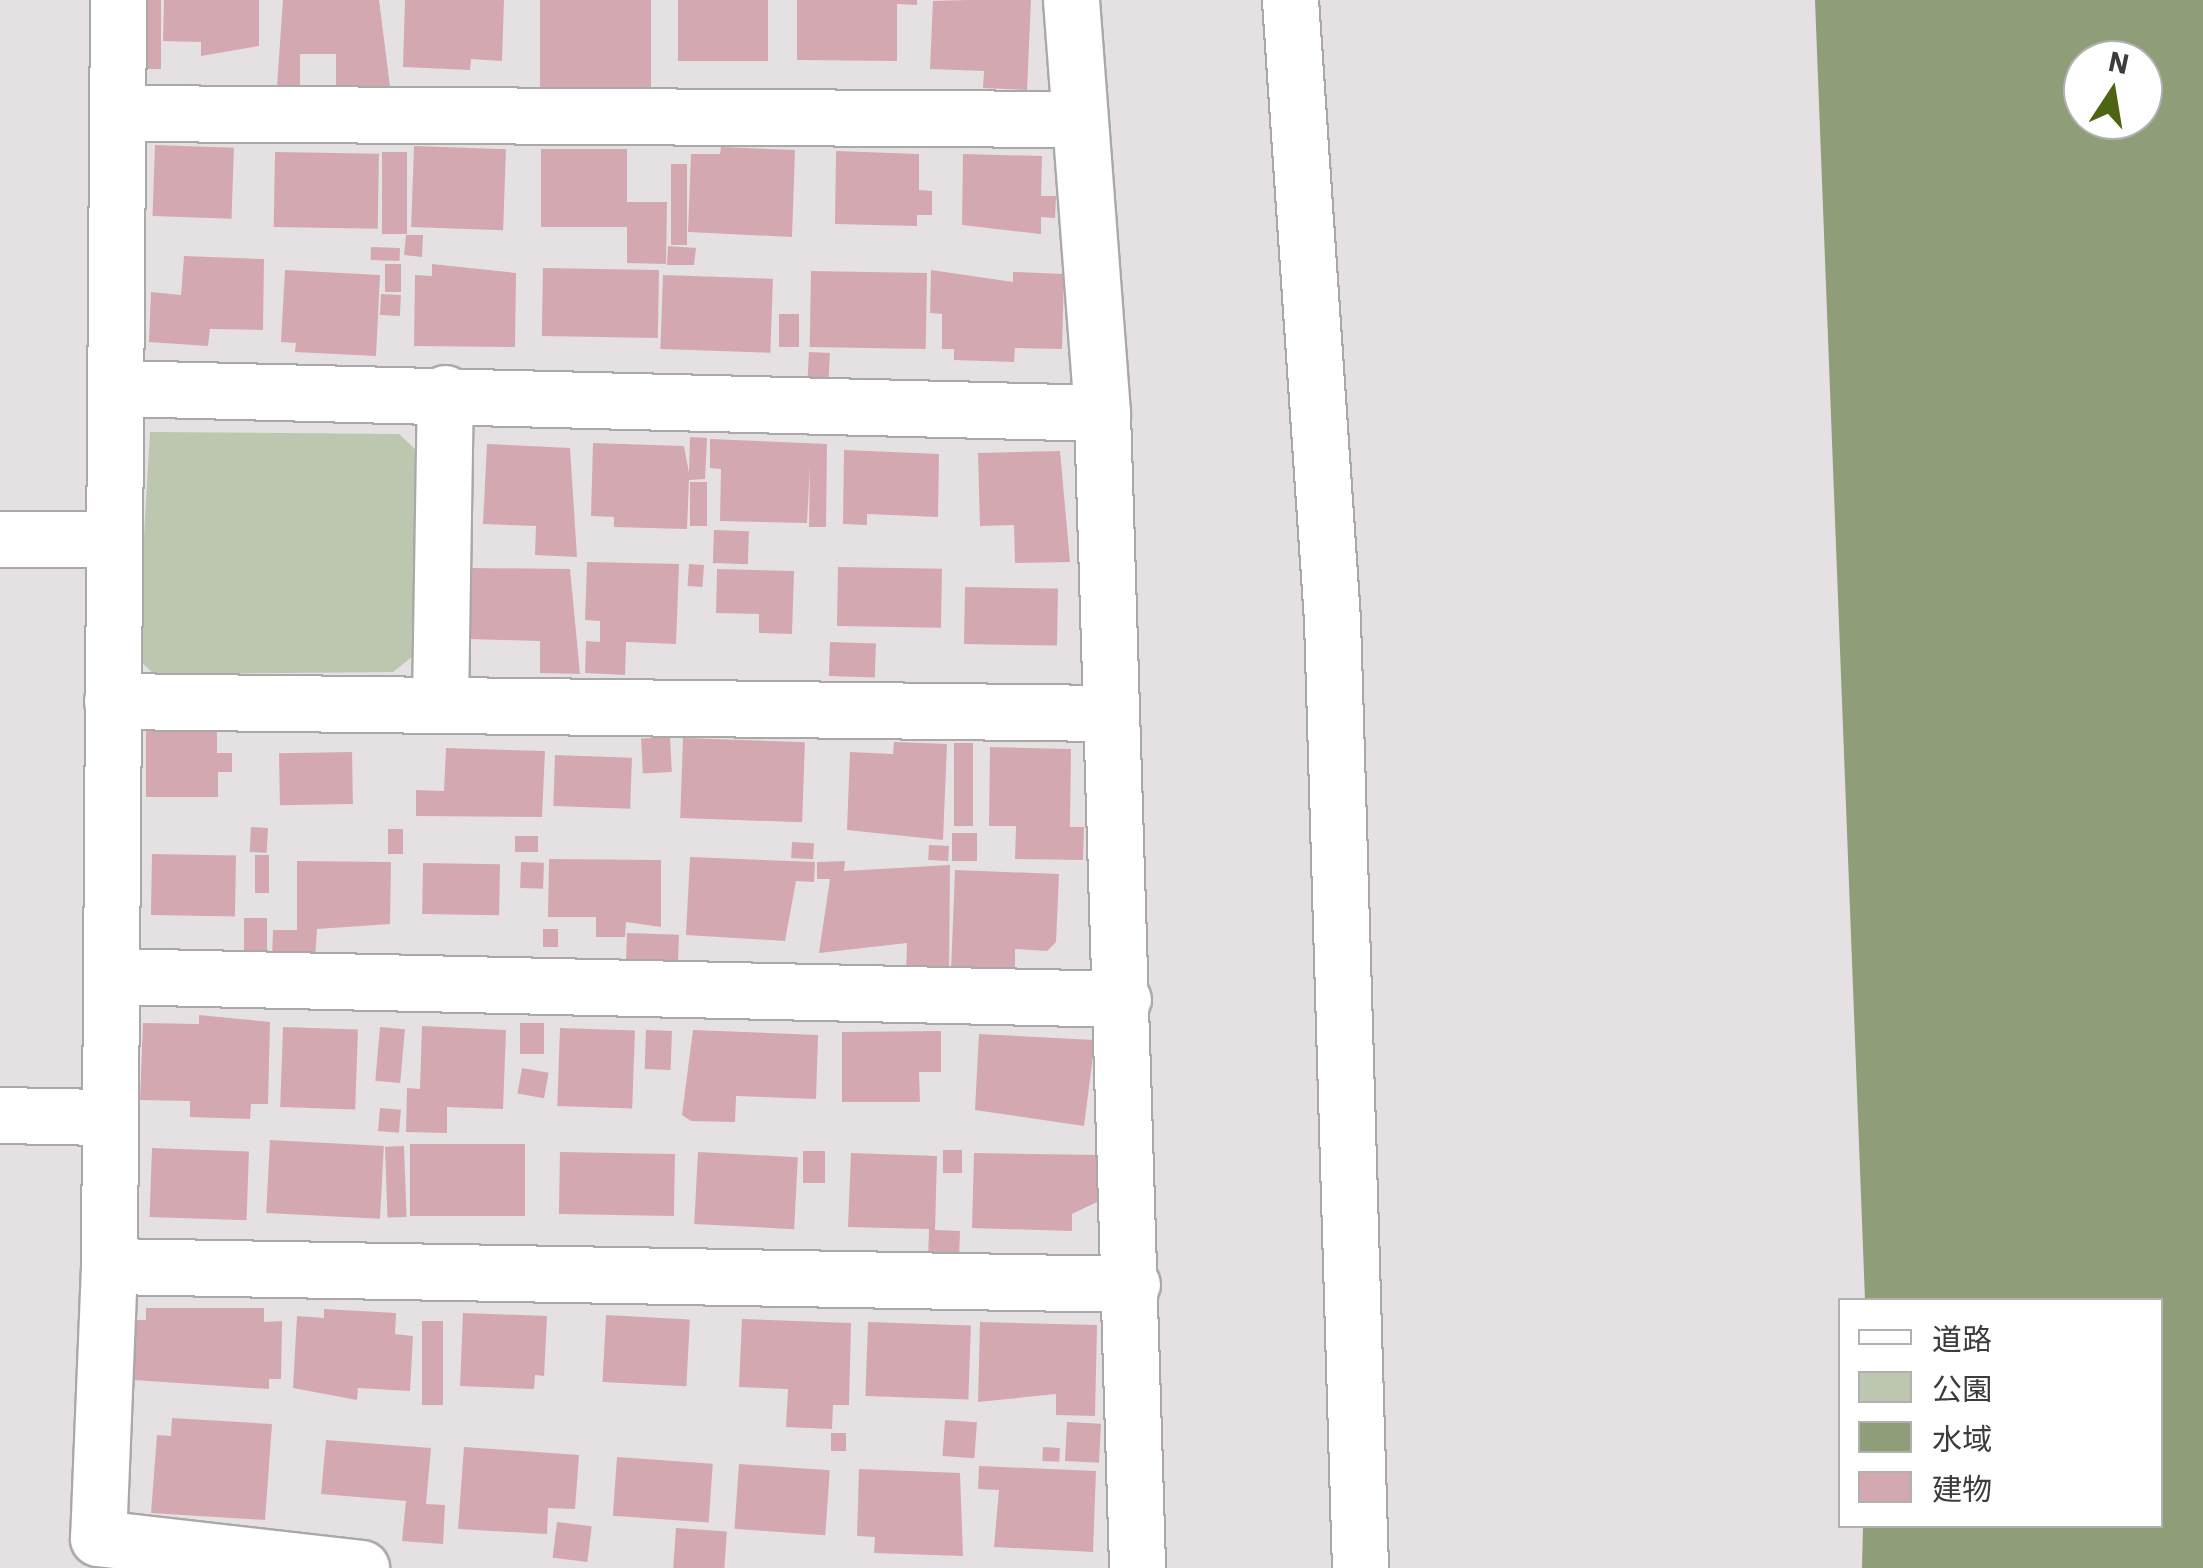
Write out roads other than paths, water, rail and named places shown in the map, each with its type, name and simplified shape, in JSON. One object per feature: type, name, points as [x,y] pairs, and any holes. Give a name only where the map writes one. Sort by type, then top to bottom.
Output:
[{"type":"street","points":[[118,0],[107,1118],[109,1266],[98,1538],[362,1568]]},
{"type":"street","points":[[1071,0],[1102,413],[1132,1284],[1137,1568]]},
{"type":"street","points":[[1290,0],[1332,620],[1360,1568]]},
{"type":"street","points":[[117,113],[1078,119]]},
{"type":"street","points":[[117,388],[445,393],[1102,413]]},
{"type":"street","points":[[440,703],[445,393]]},
{"type":"street","points":[[0,539],[113,539]]},
{"type":"street","points":[[112,701],[1110,713]]},
{"type":"street","points":[[111,976],[1123,998]]},
{"type":"street","points":[[0,1115],[107,1118]]},
{"type":"street","points":[[109,1266],[1132,1284]]},
{"type":"water","points":[[1815,0],[2203,0],[2203,1568],[1862,1568],[1863,1528],[2163,1528],[2163,1298],[1865,1298]]}]
